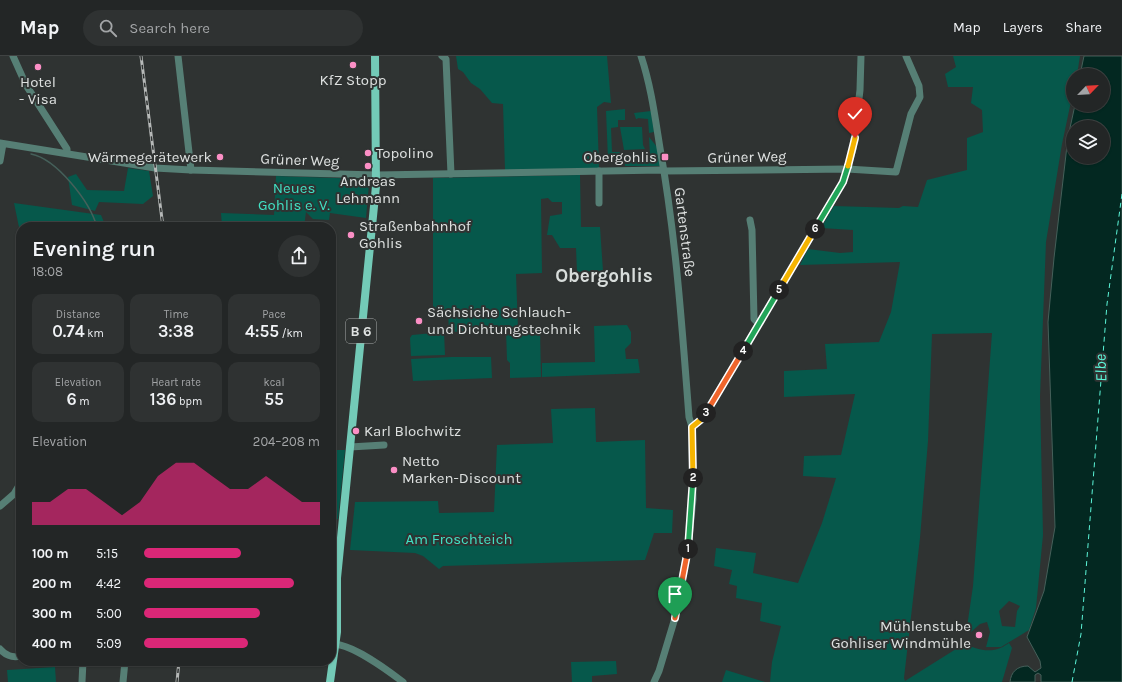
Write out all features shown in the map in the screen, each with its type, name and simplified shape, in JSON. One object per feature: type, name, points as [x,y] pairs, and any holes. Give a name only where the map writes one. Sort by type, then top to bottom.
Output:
[{"type":"main road","name":"B 6","points":[[336,594],[376,175],[375,56]]},
{"type":"main road","name":"B 6","points":[[330,682],[331,666]]},
{"type":"street","points":[[13,56],[30,90],[67,149],[67,153]]},
{"type":"street","points":[[178,56],[191,170]]},
{"type":"street","points":[[442,56],[446,59],[451,174]]},
{"type":"street","name":"Gartenstraße","points":[[641,56],[648,75],[664,171],[678,282],[689,416],[692,427],[693,499],[688,548],[675,618],[661,665],[654,682]]},
{"type":"street","points":[[692,427],[703,418],[843,182],[848,169],[855,138],[861,56]]},
{"type":"street","name":"Grüner Weg","points":[[2,144],[67,153],[158,169],[376,175],[661,170],[848,169],[896,172],[911,114],[920,98],[919,86],[906,56]]},
{"type":"street","points":[[0,161],[2,144]]},
{"type":"street","points":[[599,171],[599,203]]},
{"type":"street","points":[[750,220],[752,230],[754,320],[758,324]]},
{"type":"street","points":[[350,447],[384,445]]},
{"type":"street","points":[[0,506],[16,491]]},
{"type":"street","points":[[336,644],[348,646],[403,682]]},
{"type":"street","points":[[0,649],[4,654],[16,656]]},
{"type":"street","points":[[82,682],[83,666]]},
{"type":"street","points":[[123,682],[125,666]]},
{"type":"green space","points":[[456,56],[607,56],[611,103],[604,102],[597,107],[599,168],[505,170],[503,104],[492,103],[480,89],[471,83],[463,72],[458,69]]},
{"type":"green space","points":[[953,56],[1080,56],[1078,68],[1066,68],[1066,112],[1069,112],[1066,120],[1046,242],[1040,396],[1043,535],[1036,608],[1029,630],[1001,647],[986,647],[990,632],[987,622],[980,624],[971,632],[967,627],[973,586],[992,333],[932,334],[928,441],[920,538],[904,678],[905,681],[956,649],[960,643],[979,649],[991,650],[1003,647],[1009,643],[1012,648],[1002,682],[770,682],[772,662],[781,626],[760,621],[762,603],[736,598],[737,586],[729,584],[732,570],[714,566],[716,548],[756,553],[753,573],[798,583],[822,523],[836,478],[803,476],[804,456],[841,455],[855,394],[784,397],[784,371],[827,369],[825,344],[879,342],[891,312],[900,262],[800,265],[808,249],[840,253],[853,252],[853,230],[821,228],[834,206],[899,208],[903,206],[918,207],[927,180],[967,170],[967,138],[983,132],[982,110],[971,103],[973,87],[948,87],[945,74],[956,67]],"holes":[[[1009,601],[1020,606],[1017,611],[1015,627],[1002,626],[999,611]]]},
{"type":"green space","points":[[625,109],[625,120],[618,120],[618,127],[611,128],[612,152],[621,152],[621,159],[608,159],[606,111]]},
{"type":"green space","points":[[651,111],[654,132],[649,133],[648,119],[636,119],[634,113]]},
{"type":"green space","points":[[620,127],[642,127],[643,145],[645,149],[624,150]]},
{"type":"green space","points":[[649,137],[657,147],[660,166],[625,166],[624,156],[650,155]]},
{"type":"green space","points":[[128,168],[149,171],[153,196],[143,204],[99,202],[95,211],[72,205],[68,177],[76,174],[87,190],[124,191]]},
{"type":"green space","points":[[580,175],[581,227],[600,227],[603,271],[577,272],[576,248],[560,248],[552,235],[547,235],[550,216],[562,214],[562,202],[552,202],[548,198],[541,199],[542,273],[516,274],[518,329],[540,329],[541,377],[510,378],[510,363],[507,360],[506,330],[449,332],[448,310],[433,309],[433,178]]},
{"type":"green space","name":"Neues Gohlis e. V.","points":[[276,176],[365,179],[369,184],[366,218],[330,213],[329,220],[313,219],[306,212],[305,222],[222,222],[221,213],[274,215]]},
{"type":"green space","points":[[14,203],[101,215],[104,222],[18,222]]},
{"type":"green space","points":[[627,325],[631,332],[631,343],[625,349],[626,359],[638,359],[640,373],[542,377],[542,363],[595,362],[594,326]]},
{"type":"green space","points":[[444,332],[445,355],[411,356],[410,338],[412,335]]},
{"type":"green space","points":[[491,357],[492,378],[413,381],[411,359]]},
{"type":"green space","name":"Am Froschteich","points":[[595,408],[596,442],[645,440],[646,508],[673,510],[672,533],[654,533],[645,560],[443,566],[439,569],[423,556],[415,553],[350,550],[355,502],[438,501],[439,513],[494,512],[497,445],[553,443],[551,409]]},
{"type":"green space","points":[[336,450],[345,450],[338,519],[336,519]]},
{"type":"green space","points":[[616,661],[617,674],[592,676],[592,682],[572,682],[571,662]]},
{"type":"green space","points":[[55,667],[56,682],[8,682],[7,670]]},
{"type":"green space","points":[[726,670],[765,682],[722,682]]},
{"type":"water","name":"Elbe","points":[[1084,56],[1122,56],[1122,682],[1041,682],[1041,675],[1038,673],[1035,675],[1035,682],[1010,682],[1013,673],[1018,668],[1028,666],[1035,672],[1041,668],[1040,661],[1027,637],[1044,591],[1055,527],[1048,322],[1066,154],[1066,164],[1110,164],[1110,120],[1072,120],[1073,112],[1110,112],[1110,68],[1081,68]]},
{"type":"waterway","points":[[31,154],[51,164],[71,183],[80,194],[95,222]]},
{"type":"ferry route","points":[[1072,682],[1081,634],[1107,304],[1122,194]]},
{"type":"railway","points":[[141,56],[162,222]]},
{"type":"railway","points":[[177,682],[179,666]]},
{"type":"place","name":"KfZ Stopp","points":[[353,65]]},
{"type":"place","name":"Hotel - Visa","points":[[38,67]]},
{"type":"place","name":"Topolino","points":[[368,153]]},
{"type":"place","name":"Wärmegerätewerk","points":[[220,157]]},
{"type":"place","name":"Obergohlis","points":[[665,157]]},
{"type":"place","name":"Andreas Lehmann","points":[[368,166]]},
{"type":"place","name":"Straßenbahnhof Gohlis","points":[[351,235]]},
{"type":"place","name":"Sächsiche Schlauch- und Dichtungstechnik","points":[[419,321]]},
{"type":"place","name":"Karl Blochwitz","points":[[356,431]]},
{"type":"place","name":"Netto Marken-Discount","points":[[394,470]]},
{"type":"place","name":"Mühlenstube Gohliser Windmühle","points":[[979,635]]},
{"type":"district","name":"Obergohlis","points":[[604,275]]},
{"type":"route","points":[[675,618],[683,584],[693,499],[692,427],[703,418],[843,182],[855,138]]}]
